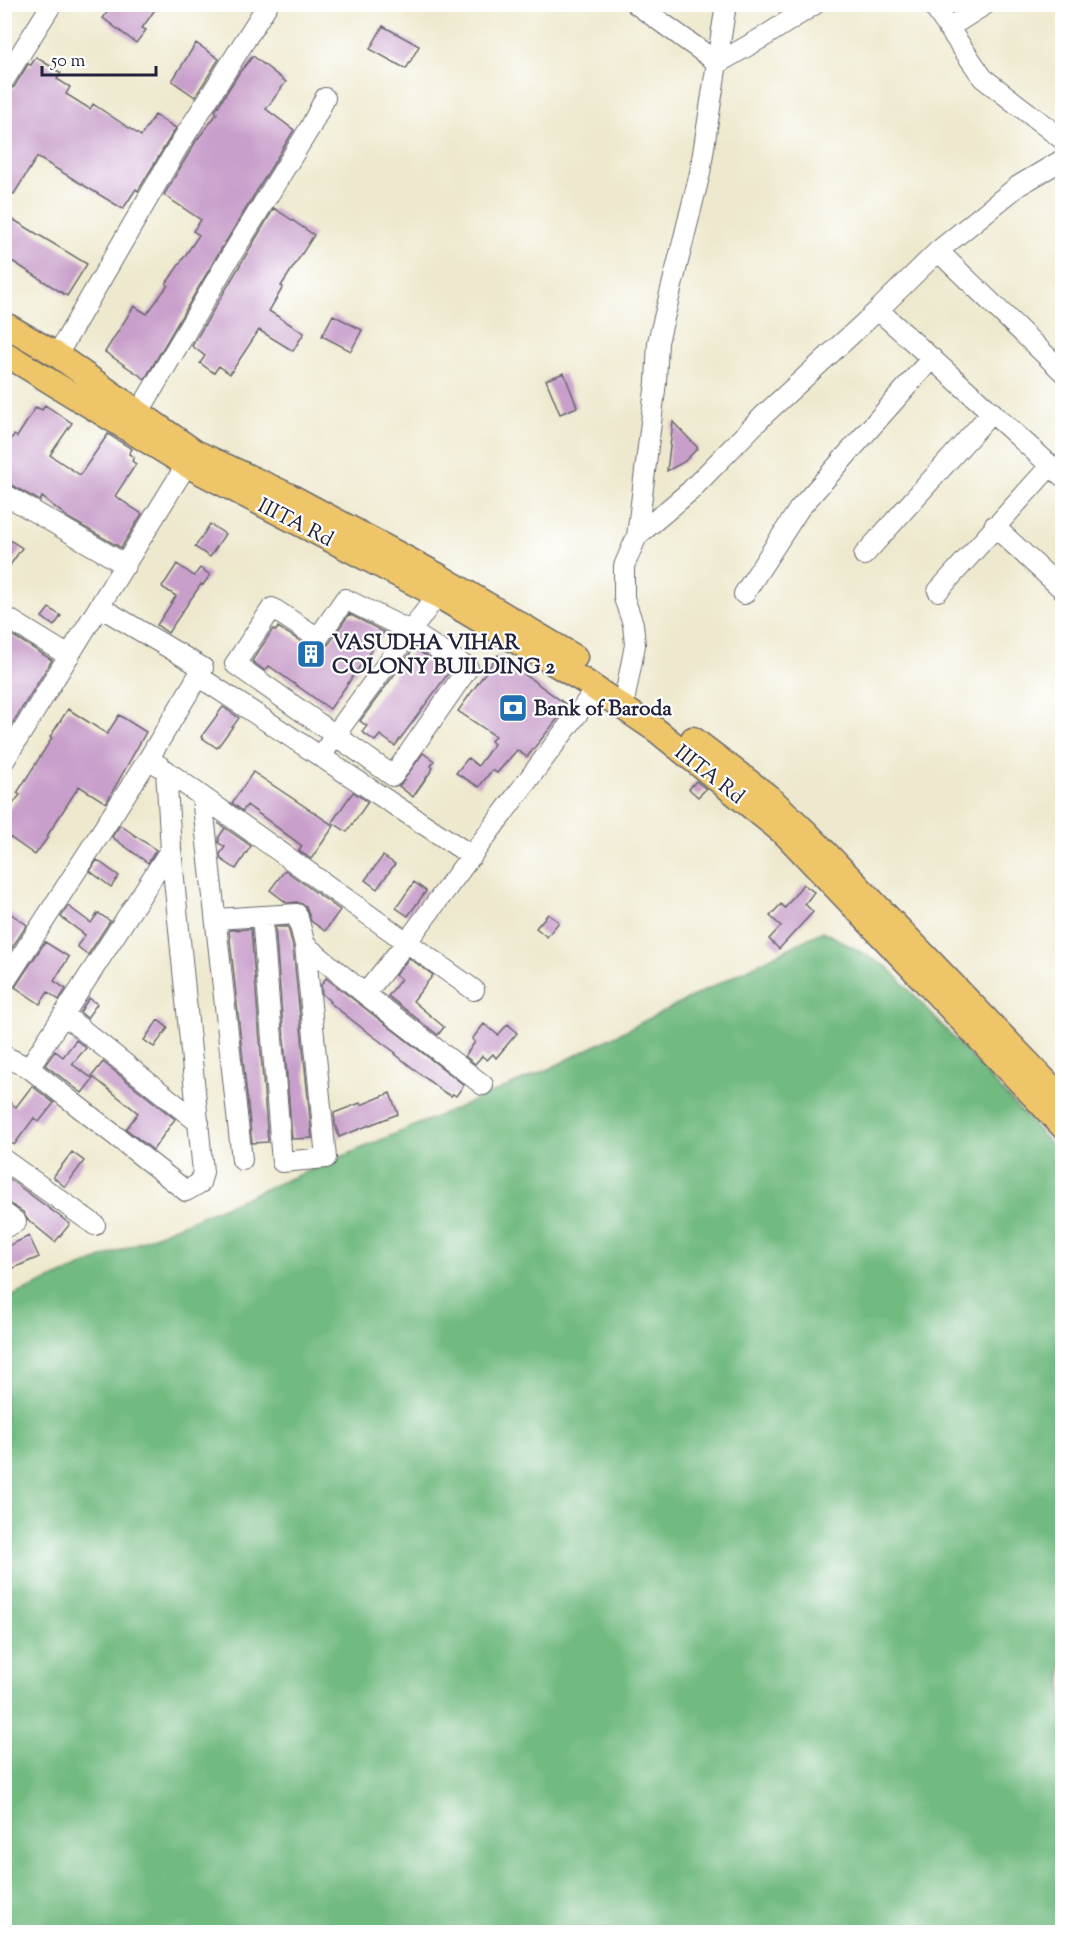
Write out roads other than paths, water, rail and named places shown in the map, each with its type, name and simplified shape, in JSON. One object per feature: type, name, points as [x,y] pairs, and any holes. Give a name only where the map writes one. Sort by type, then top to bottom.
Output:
[{"type":"main road","name":"IIITA Rd","points":[[4,324],[57,355],[140,412],[190,458],[290,496],[439,576],[583,662],[625,699],[769,797],[814,852],[1062,1126]]},
{"type":"main road","name":"IIITA Rd","points":[[4,353],[437,595],[596,689],[625,699]]},
{"type":"main road","name":"IIITA Rd","points":[[814,852],[1062,1098]]},
{"type":"street","points":[[4,80],[52,4]]},
{"type":"street","points":[[57,355],[176,150],[268,4]]},
{"type":"street","points":[[636,4],[718,63]]},
{"type":"street","points":[[625,699],[635,645],[633,624],[624,598],[624,566],[637,536],[656,382],[658,342],[700,173],[726,4]]},
{"type":"street","points":[[718,63],[815,4]]},
{"type":"street","points":[[932,4],[983,78],[1062,139]]},
{"type":"street","points":[[948,28],[986,4]]},
{"type":"street","points":[[140,412],[227,262],[311,126],[325,98]]},
{"type":"street","points":[[637,536],[690,491],[765,414],[939,251],[1018,186],[1062,160]]},
{"type":"street","points":[[939,251],[1062,371]]},
{"type":"street","points":[[878,310],[1056,470],[994,526],[938,591]]},
{"type":"street","points":[[744,594],[799,509],[932,358]]},
{"type":"street","points":[[864,555],[992,412]]},
{"type":"street","points":[[4,761],[126,566],[190,458]]},
{"type":"street","points":[[4,494],[126,566]]},
{"type":"street","points":[[994,526],[1062,589]]},
{"type":"street","points":[[321,757],[437,595]]},
{"type":"street","points":[[345,599],[410,631],[468,668],[393,776],[335,735],[235,664],[272,608],[318,638],[345,599]]},
{"type":"street","points":[[4,983],[149,758],[203,668],[100,607]]},
{"type":"street","points":[[4,616],[69,656]]},
{"type":"street","points":[[198,676],[472,856]]},
{"type":"street","points":[[365,994],[472,856],[596,689]]},
{"type":"street","points":[[149,758],[474,990]]},
{"type":"street","points":[[4,1056],[29,1068],[186,1191],[200,1182],[203,1172],[199,1123],[171,849],[166,770]]},
{"type":"street","points":[[202,797],[242,1160]]},
{"type":"street","points":[[29,1068],[171,849]]},
{"type":"street","points":[[216,919],[262,916],[297,914],[305,945],[326,1158],[282,1162],[262,916]]},
{"type":"street","points":[[305,945],[483,1085]]},
{"type":"street","points":[[64,1015],[199,1123]]},
{"type":"street","points":[[4,1160],[95,1225]]},
{"type":"street","points":[[4,1213],[16,1222],[4,1228]]},
{"type":"place","name":"VASUDHA VIHAR COLONY BUILDING 2","points":[[311,654]]},
{"type":"place","name":"Bank of Baroda","points":[[513,708]]}]
